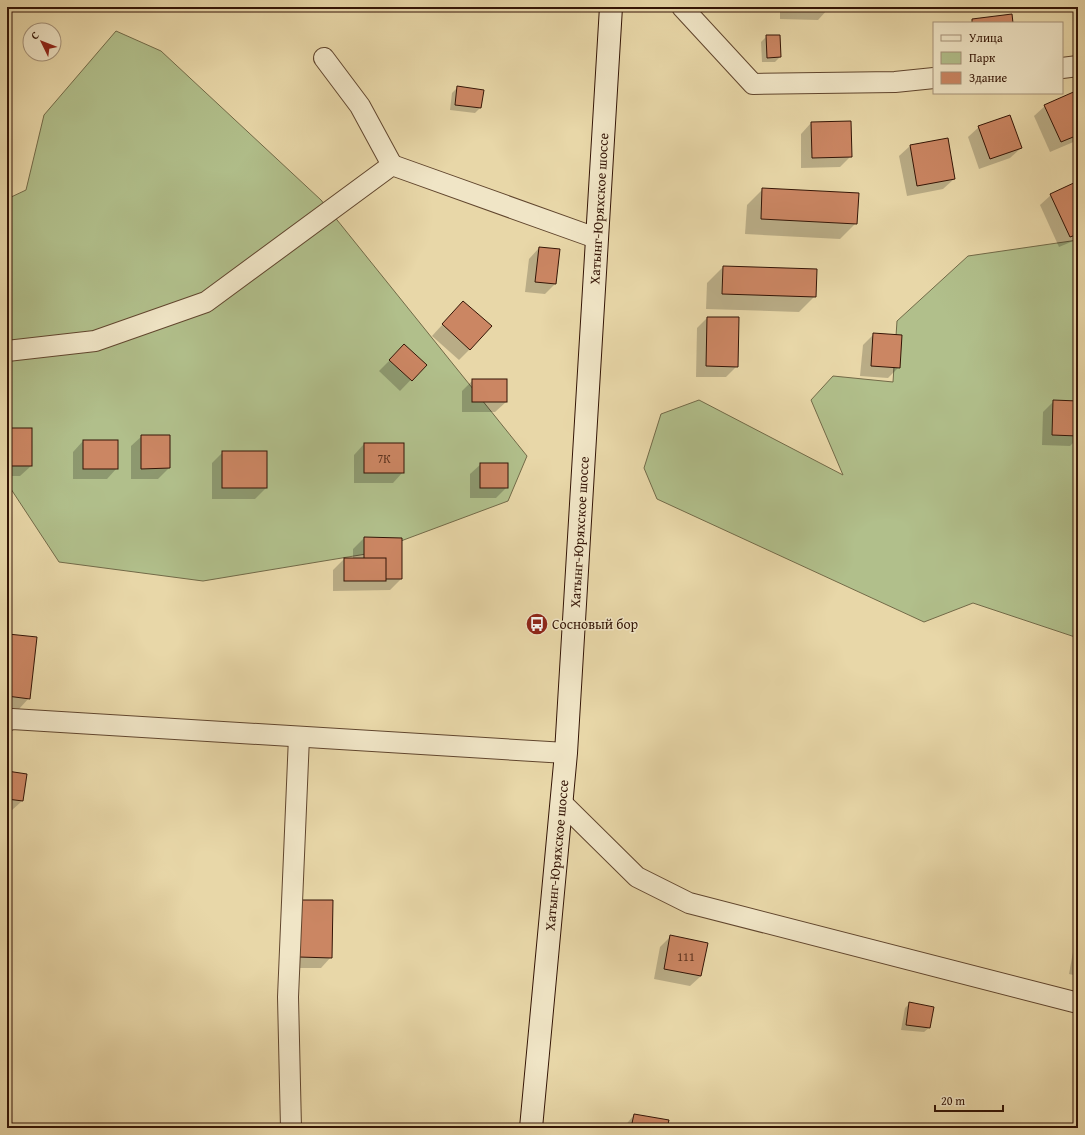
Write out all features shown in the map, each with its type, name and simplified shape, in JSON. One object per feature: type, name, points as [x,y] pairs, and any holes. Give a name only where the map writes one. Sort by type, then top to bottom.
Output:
[{"type":"main road","name":"Хатынг-Юряхское шоссе","points":[[531,1128],[566,753],[611,7]]},
{"type":"street","points":[[682,7],[753,84],[895,82],[933,78]]},
{"type":"street","points":[[324,58],[360,106],[392,165],[596,238]]},
{"type":"street","points":[[1063,68],[1078,66]]},
{"type":"street","points":[[7,351],[95,341],[206,302],[392,165]]},
{"type":"street","points":[[7,721],[19,720],[566,753]]},
{"type":"street","points":[[291,1128],[288,997],[299,737]]},
{"type":"street","points":[[562,803],[636,877],[689,903],[1078,1004]]},
{"type":"green space","points":[[116,31],[161,51],[321,200],[527,456],[508,501],[366,554],[203,581],[59,562],[7,483],[7,199],[26,190],[44,115]]},
{"type":"green space","points":[[1078,240],[1078,638],[973,603],[924,622],[657,499],[644,468],[661,414],[699,400],[843,475],[811,400],[833,376],[893,382],[897,321],[968,256]]},
{"type":"building","points":[[829,7],[829,9],[790,8]]},
{"type":"building","points":[[1012,14],[1013,22],[972,22],[972,19]]},
{"type":"building","points":[[766,35],[780,35],[781,57],[767,58]]},
{"type":"building","points":[[457,86],[484,90],[481,108],[455,105]]},
{"type":"building","points":[[1078,90],[1078,135],[1061,142],[1044,105]]},
{"type":"building","points":[[1010,115],[1022,148],[990,159],[978,126]]},
{"type":"building","points":[[851,121],[852,157],[812,158],[811,122]]},
{"type":"building","points":[[948,138],[955,179],[917,186],[910,145]]},
{"type":"building","points":[[1078,181],[1078,234],[1070,237],[1050,194]]},
{"type":"building","points":[[762,188],[859,193],[857,224],[761,219]]},
{"type":"building","points":[[539,247],[560,249],[556,284],[535,282]]},
{"type":"building","points":[[723,266],[817,269],[816,297],[722,294]]},
{"type":"building","points":[[463,301],[492,326],[470,350],[442,324]]},
{"type":"building","points":[[707,317],[739,317],[738,367],[706,366]]},
{"type":"building","points":[[873,333],[902,335],[900,368],[871,366]]},
{"type":"building","points":[[404,344],[427,365],[412,381],[389,360]]},
{"type":"building","points":[[472,379],[507,379],[507,402],[472,402]]},
{"type":"building","points":[[1053,400],[1078,401],[1078,436],[1052,435]]},
{"type":"building","points":[[9,428],[32,428],[32,466],[9,466]]},
{"type":"building","points":[[141,435],[170,435],[170,468],[141,469]]},
{"type":"building","points":[[83,440],[118,440],[118,469],[83,469]]},
{"type":"building","points":[[364,443],[404,443],[404,473],[364,473]]},
{"type":"building","points":[[222,451],[267,451],[267,488],[222,488]]},
{"type":"building","points":[[480,463],[508,463],[508,488],[480,488]]},
{"type":"building","points":[[364,537],[402,538],[402,579],[364,579]]},
{"type":"building","points":[[344,558],[386,558],[386,581],[344,581]]},
{"type":"building","points":[[8,634],[37,637],[30,699],[7,696]]},
{"type":"building","points":[[7,771],[27,774],[23,801],[7,799]]},
{"type":"building","points":[[299,900],[333,900],[332,958],[299,957]]},
{"type":"building","points":[[670,935],[708,943],[701,976],[664,969]]},
{"type":"building","points":[[909,1002],[934,1007],[930,1028],[906,1025]]},
{"type":"building","points":[[634,1114],[669,1120],[667,1128],[631,1128]]},
{"type":"place","name":"Сосновый бор","points":[[537,624]]}]
